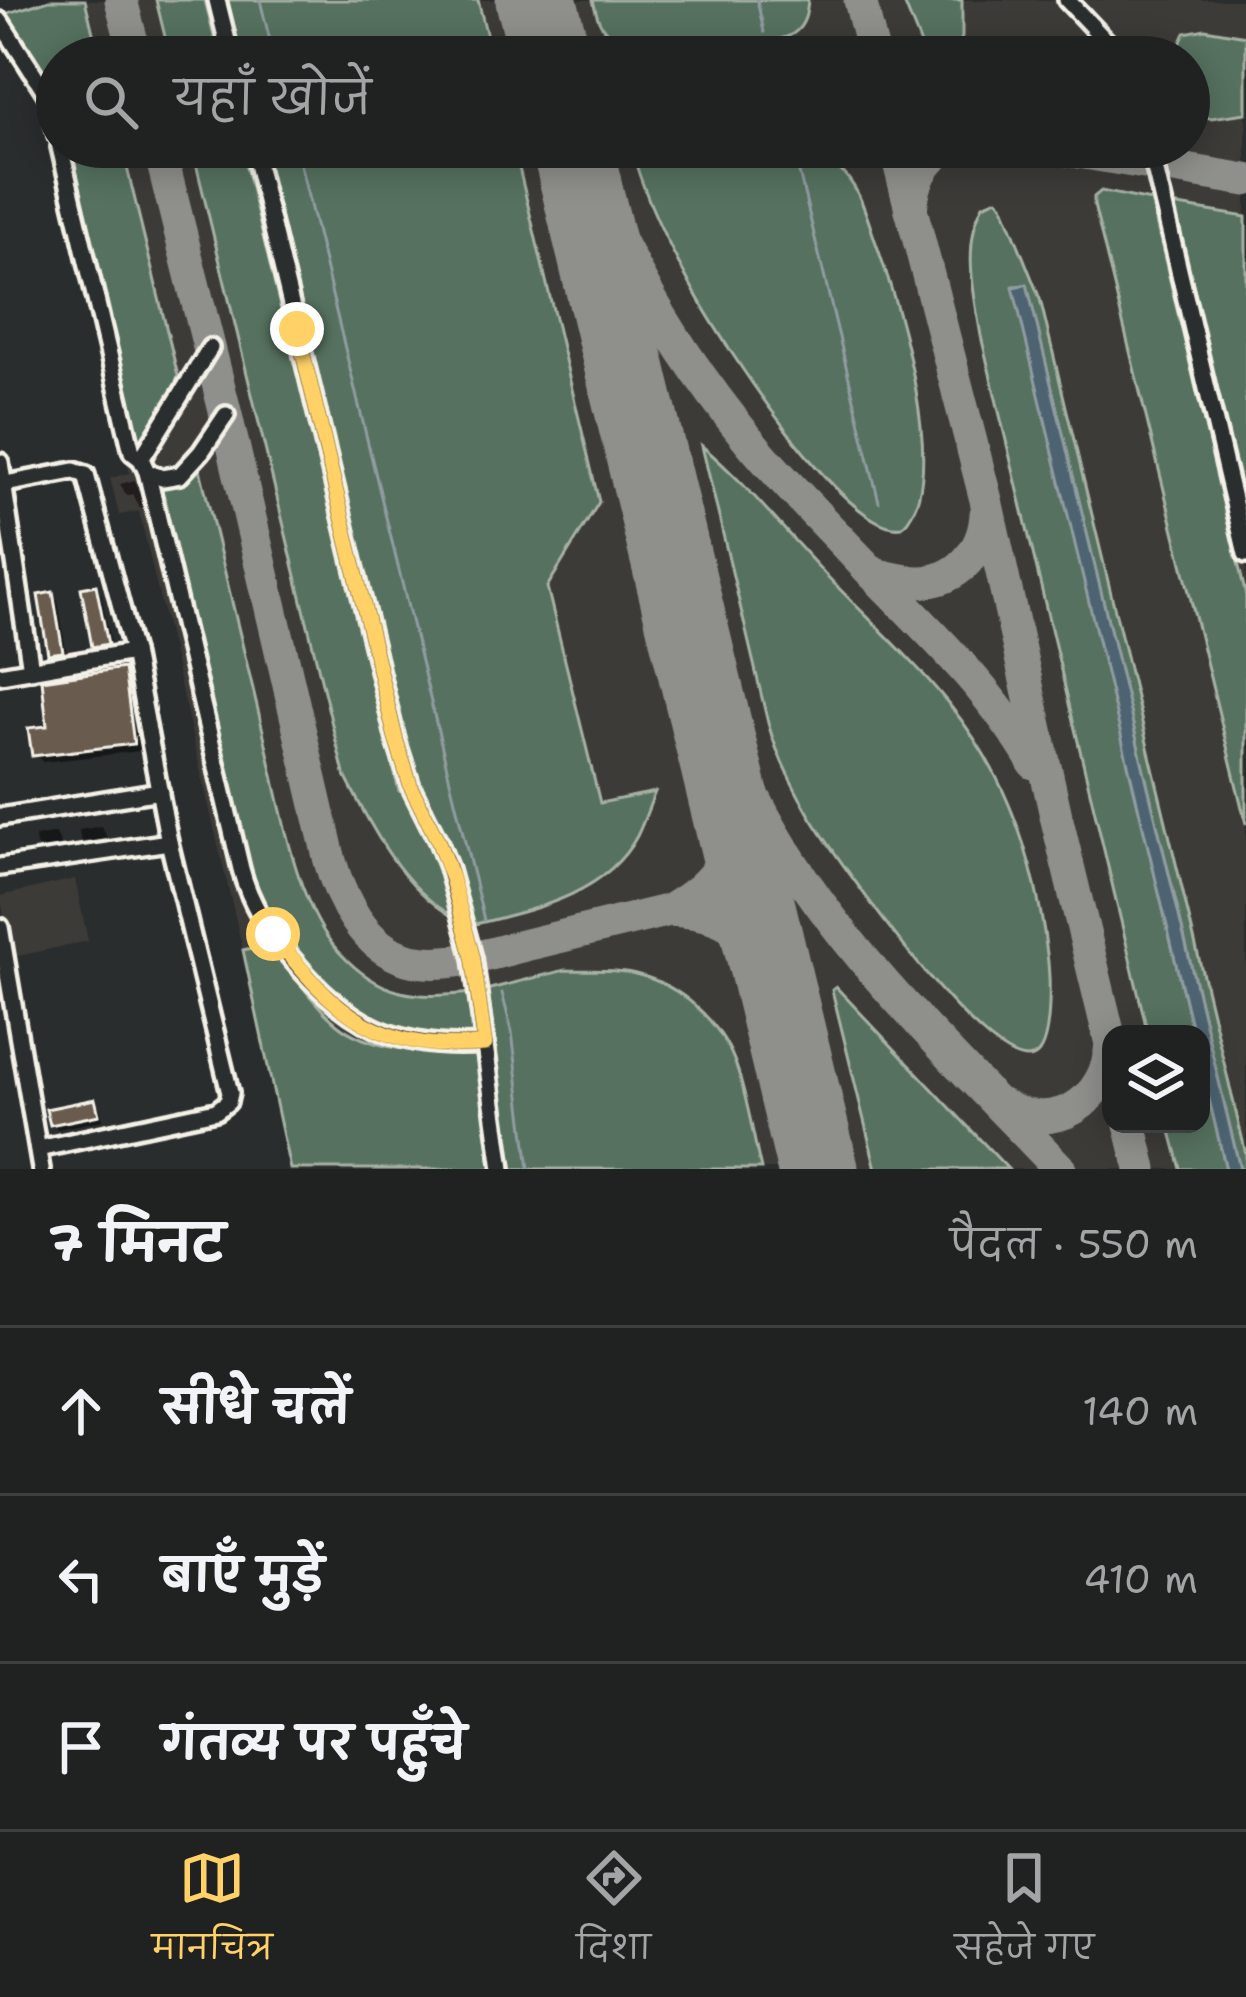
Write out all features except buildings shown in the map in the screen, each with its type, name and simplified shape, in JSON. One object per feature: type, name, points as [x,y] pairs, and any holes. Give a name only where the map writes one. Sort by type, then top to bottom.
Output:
[{"type":"street","points":[[217,0],[226,36]]},
{"type":"street","points":[[1067,0],[1100,36]]},
{"type":"street","points":[[0,21],[36,77]]},
{"type":"street","points":[[65,168],[132,452],[168,478],[187,471],[226,415]]},
{"type":"street","points":[[258,168],[396,740],[411,787],[448,867],[467,935],[502,1169]]},
{"type":"street","points":[[1155,168],[1246,554]]},
{"type":"street","points":[[210,348],[144,465],[251,902],[302,970],[361,1023],[419,1042],[485,1044]]},
{"type":"street","points":[[0,463],[31,670]]},
{"type":"street","points":[[2,485],[74,471],[86,475],[133,652],[169,842],[230,1094],[228,1102],[215,1111],[38,1149]]},
{"type":"street","points":[[0,675],[133,652]]},
{"type":"street","points":[[0,817],[160,791]]},
{"type":"street","points":[[0,867],[169,842]]},
{"type":"street","points":[[0,927],[5,993],[41,1169]]},
{"type":"shaded area","points":[[49,0],[1246,0],[1246,1169],[495,1169],[480,1055],[395,1048],[343,1029],[270,945],[243,950],[139,511],[119,515],[110,478],[130,473],[57,168],[1210,168],[1210,36],[36,36],[36,95],[0,38],[0,16]]},
{"type":"shaded area","points":[[75,879],[88,941],[13,957],[0,896]]},
{"type":"green space","points":[[49,0],[85,0],[94,36],[36,36],[36,65],[5,14]]},
{"type":"green space","points":[[156,0],[205,0],[214,36],[165,36]]},
{"type":"green space","points":[[226,0],[478,0],[487,36],[234,36]]},
{"type":"green space","points":[[593,0],[808,0],[801,26],[787,36],[617,36],[600,23]]},
{"type":"green space","points":[[903,0],[962,0],[962,36],[918,36]]},
{"type":"green space","points":[[1205,29],[1246,36],[1246,113],[1210,118],[1210,36],[1185,33]]},
{"type":"green space","points":[[73,168],[127,168],[178,376],[160,422],[140,447]]},
{"type":"green space","points":[[197,168],[246,168],[399,791],[436,858],[455,918],[403,873],[344,774]]},
{"type":"green space","points":[[266,168],[519,168],[599,502],[547,587],[600,803],[655,792],[637,836],[606,873],[565,897],[472,925],[448,843],[417,785]]},
{"type":"green space","points":[[637,168],[838,168],[852,184],[885,269],[916,389],[922,471],[916,504],[902,527],[878,522],[850,501],[787,431],[708,315]]},
{"type":"green space","points":[[1101,191],[1151,201],[1246,596],[1246,824],[1094,205]]},
{"type":"green space","points":[[997,199],[1002,204],[1040,299],[1246,1169],[1240,1169],[1210,1044],[1210,1025],[1205,1025],[1027,285],[1014,286],[1191,1025],[1146,1025],[981,336],[972,270],[973,236],[983,205]]},
{"type":"green space","points":[[1172,205],[1246,217],[1246,516]]},
{"type":"green space","points":[[702,446],[920,670],[987,759],[1016,821],[1042,920],[1049,1004],[1039,1052],[1020,1057],[991,1040],[955,1006],[881,916],[803,803],[768,723]]},
{"type":"green space","points":[[199,465],[282,817],[311,907],[340,953],[370,979],[416,995],[472,993],[478,1037],[418,1036],[361,1016],[300,960],[251,891],[156,479],[186,479]]},
{"type":"green space","points":[[270,944],[318,1005],[350,1033],[405,1050],[480,1055],[495,1169],[290,1169],[243,950]]},
{"type":"green space","points":[[565,970],[621,971],[654,980],[683,996],[708,1018],[738,1072],[761,1169],[508,1169],[486,990]]},
{"type":"green space","points":[[836,987],[1008,1169],[876,1169],[832,990]]},
{"type":"green space","points":[[1210,1103],[1226,1169],[1181,1169],[1171,1133],[1210,1133]]},
{"type":"water","points":[[1027,284],[1205,1025],[1191,1025],[1013,287]]},
{"type":"water","points":[[1210,1044],[1240,1169],[1226,1169],[1210,1103]]},
{"type":"waterway","points":[[260,0],[269,36]]},
{"type":"waterway","points":[[757,0],[764,32]]},
{"type":"waterway","points":[[301,168],[484,920]]},
{"type":"waterway","points":[[798,168],[879,502]]},
{"type":"waterway","points":[[502,993],[512,1032],[529,1169]]},
{"type":"taxiway","points":[[121,0],[130,36]]},
{"type":"taxiway","points":[[860,0],[869,36]]},
{"type":"taxiway","points":[[542,22],[551,36]]},
{"type":"taxiway","points":[[164,168],[330,861],[348,906],[367,933],[407,959],[455,961],[670,910],[707,883],[725,854],[728,820],[722,775]]},
{"type":"taxiway","points":[[588,168],[627,255],[709,388],[776,472],[974,680],[1034,763]]},
{"type":"taxiway","points":[[900,168],[986,500],[1106,1025]]},
{"type":"taxiway","points":[[911,211],[924,168]]},
{"type":"taxiway","points":[[1174,168],[1246,180]]},
{"type":"taxiway","points":[[873,574],[920,582],[946,576],[974,552],[986,514]]},
{"type":"taxiway","points":[[684,620],[746,781],[803,879],[907,1009],[1060,1169]]},
{"type":"taxiway","points":[[670,910],[713,917],[742,934],[761,962],[778,1003]]},
{"type":"taxiway","points":[[1002,1105],[1022,1114],[1059,1115],[1089,1097],[1102,1077]]},
{"type":"taxiway","points":[[1132,1133],[1141,1169]]},
{"type":"runway","points":[[536,0],[545,36]]},
{"type":"runway","points":[[577,168],[818,1169]]},
{"type":"route","points":[[273,934],[327,997],[361,1023],[419,1042],[485,1044],[467,935],[448,867],[411,787],[396,740],[297,329]]}]
